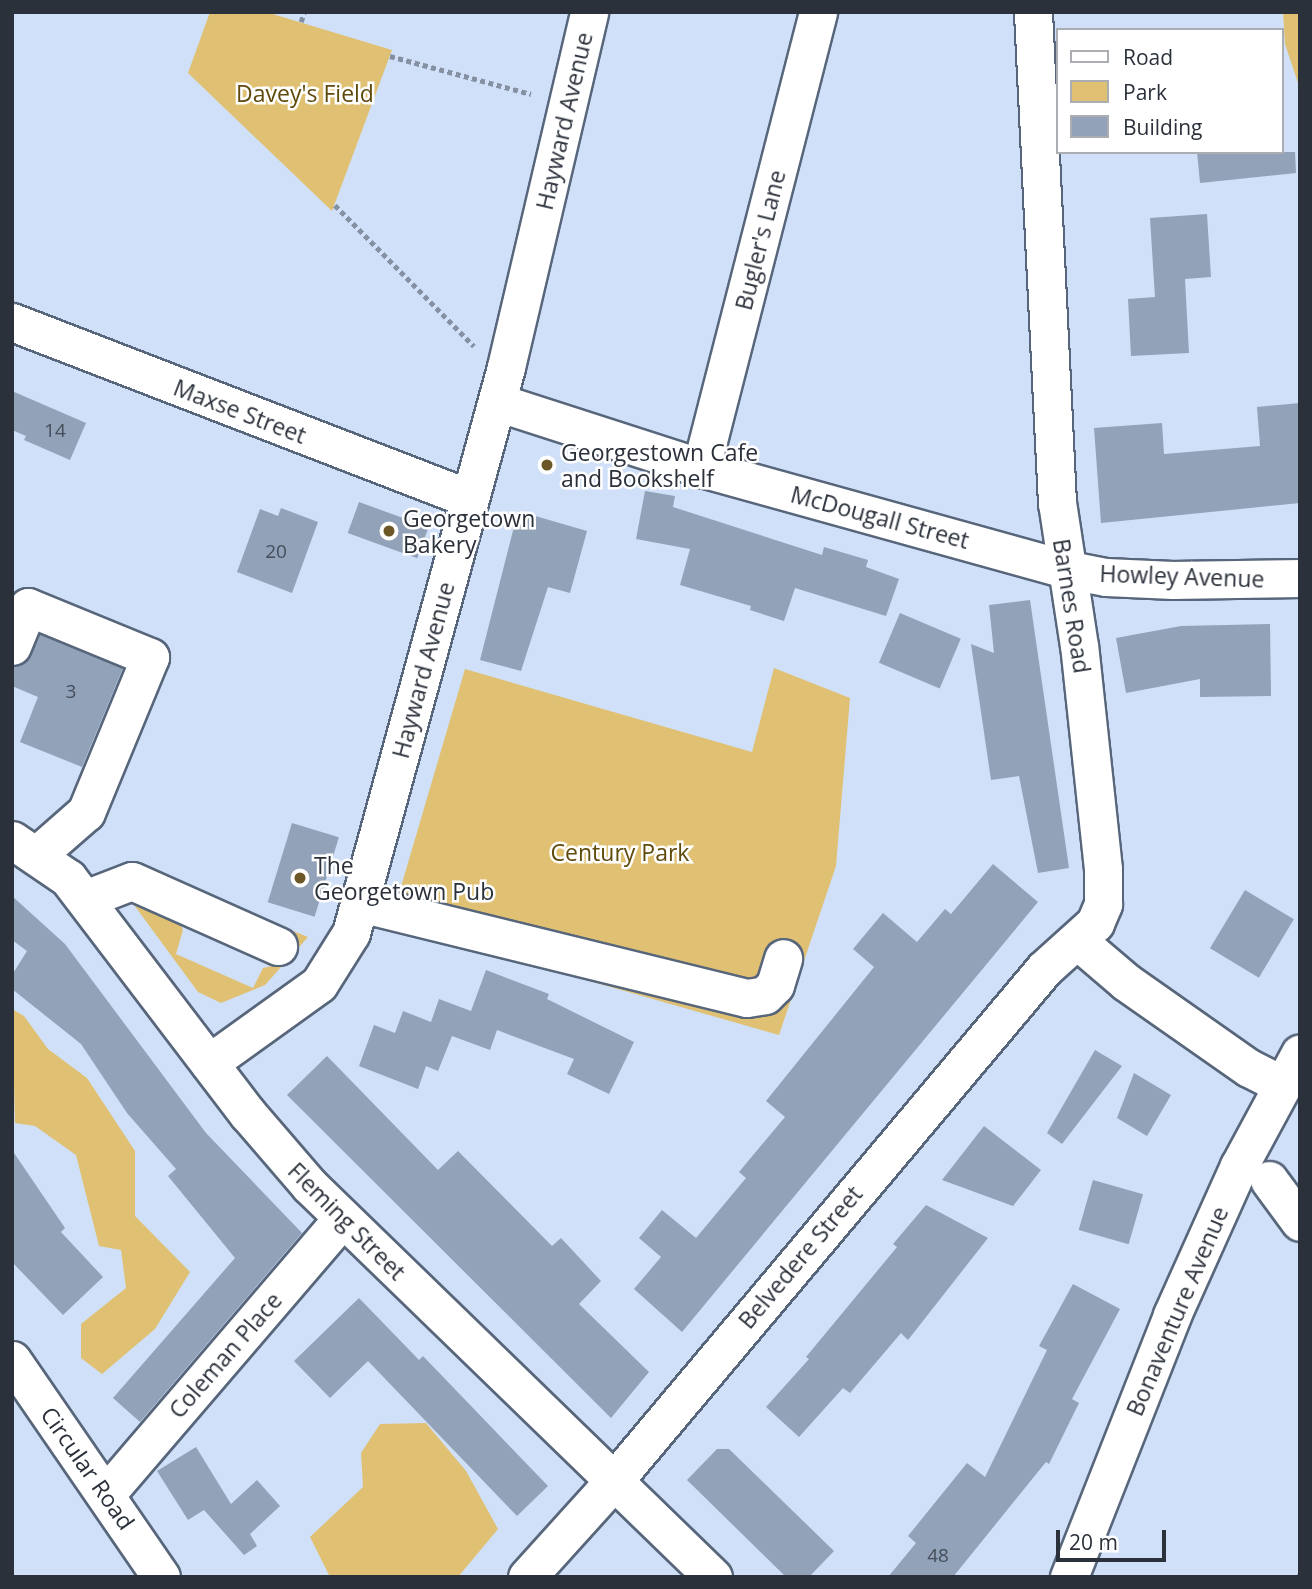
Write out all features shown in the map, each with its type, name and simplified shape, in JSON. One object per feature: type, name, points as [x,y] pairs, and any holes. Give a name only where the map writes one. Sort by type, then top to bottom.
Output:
[{"type":"street","name":"Hayward Avenue","points":[[209,1063],[319,984],[348,940],[496,402],[589,12]]},
{"type":"street","name":"Bugler's Lane","points":[[701,468],[818,12]]},
{"type":"street","name":"Barnes Road","points":[[1033,12],[1064,569],[1079,646],[1103,869],[1103,904],[1095,923],[1078,941]]},
{"type":"street","name":"Maxse Street","points":[[12,322],[468,498]]},
{"type":"street","name":"McDougall Street","points":[[496,402],[701,468],[1064,569]]},
{"type":"street","name":"Howley Avenue","points":[[1064,569],[1106,577],[1173,580],[1300,578]]},
{"type":"street","points":[[12,646],[28,607],[150,657],[86,812],[25,847]]},
{"type":"street","name":"Fleming Street","points":[[25,847],[68,878],[282,1156],[612,1483],[713,1577]]},
{"type":"street","points":[[85,899],[132,881],[278,946]]},
{"type":"street","points":[[360,903],[747,998],[765,995],[775,985],[783,958]]},
{"type":"street","points":[[1078,941],[1167,1012],[1281,1084]]},
{"type":"street","name":"Belvedere Street","points":[[527,1577],[612,1483],[1044,969],[1078,941]]},
{"type":"street","name":"Bonaventure Avenue","points":[[1069,1577],[1172,1315],[1281,1084],[1300,1053]]},
{"type":"street","points":[[1269,1180],[1300,1222]]},
{"type":"street","name":"Coleman Place","points":[[107,1493],[343,1218]]},
{"type":"street","name":"Circular Road","points":[[12,1360],[107,1493],[161,1577]]},
{"type":"path","points":[[301,22],[303,12]]},
{"type":"path","points":[[390,56],[542,97]]},
{"type":"path","points":[[335,205],[482,354]]},
{"type":"green space","name":"Davey's Field","points":[[210,12],[266,12],[392,50],[332,211],[188,73]]},
{"type":"green space","points":[[1283,12],[1300,12],[1300,89],[1285,44]]},
{"type":"green space","name":"Century Park","points":[[774,668],[850,698],[836,866],[779,1035],[390,924],[465,669],[752,752]]},
{"type":"green space","points":[[134,905],[180,924],[183,930],[176,954],[253,988],[263,968],[277,965],[293,931],[308,937],[265,985],[221,1003],[198,992]]},
{"type":"green space","points":[[12,1009],[24,1016],[48,1049],[87,1078],[135,1151],[135,1216],[190,1272],[155,1329],[102,1374],[81,1358],[81,1324],[126,1288],[121,1250],[99,1246],[76,1155],[35,1126],[15,1123]]},
{"type":"green space","points":[[426,1423],[466,1471],[498,1529],[458,1577],[330,1577],[310,1537],[363,1487],[361,1453],[380,1424]]},
{"type":"building","points":[[1295,152],[1296,173],[1200,183],[1197,154]]},
{"type":"building","points":[[1207,214],[1211,277],[1185,279],[1189,353],[1131,356],[1128,299],[1155,297],[1150,218]]},
{"type":"building","points":[[12,391],[86,423],[70,460],[24,440],[26,436],[12,430]]},
{"type":"building","points":[[1300,403],[1300,503],[1101,523],[1094,428],[1162,423],[1164,454],[1260,446],[1257,407]]},
{"type":"building","points":[[645,491],[675,496],[673,507],[822,555],[824,547],[868,560],[866,567],[899,579],[886,616],[795,588],[784,621],[750,610],[751,606],[680,585],[690,549],[636,539]]},
{"type":"building","name":"Georgetown Bakery","points":[[359,502],[429,527],[417,558],[348,533]]},
{"type":"building","points":[[281,508],[318,522],[292,593],[237,572],[260,509],[278,516]]},
{"type":"building","points":[[518,511],[587,531],[570,593],[548,587],[521,671],[480,660]]},
{"type":"building","points":[[1030,600],[1069,868],[1038,873],[1019,776],[991,780],[971,644],[994,653],[989,605]]},
{"type":"building","points":[[900,613],[961,639],[940,688],[879,663]]},
{"type":"building","points":[[1270,624],[1271,696],[1200,697],[1200,679],[1126,693],[1116,638],[1181,626]]},
{"type":"building","points":[[39,634],[123,668],[82,767],[20,742],[38,697],[12,686],[12,667],[25,662]]},
{"type":"building","name":"The Georgetown Pub","points":[[292,823],[339,837],[315,917],[268,902]]},
{"type":"building","points":[[993,864],[1038,902],[682,1332],[634,1289],[661,1257],[639,1238],[662,1210],[696,1238],[746,1178],[739,1172],[785,1117],[766,1101],[874,967],[853,949],[883,913],[917,942],[945,909],[951,914]]},
{"type":"building","points":[[1245,890],[1294,919],[1259,978],[1210,948]]},
{"type":"building","points":[[12,896],[65,944],[206,1133],[302,1233],[140,1422],[113,1398],[235,1258],[168,1176],[176,1169],[127,1113],[81,1044],[12,989],[12,975],[27,951],[12,940]]},
{"type":"building","points":[[486,970],[549,994],[547,999],[634,1042],[609,1094],[567,1074],[574,1059],[497,1030],[490,1050],[452,1036],[438,1071],[426,1066],[418,1089],[359,1066],[374,1025],[395,1033],[403,1011],[431,1022],[439,999],[471,1011]]},
{"type":"building","points":[[1095,1050],[1122,1066],[1062,1144],[1047,1133]]},
{"type":"building","points":[[327,1056],[438,1170],[458,1151],[552,1246],[561,1238],[601,1281],[579,1304],[649,1372],[611,1418],[287,1095]]},
{"type":"building","points":[[1134,1073],[1171,1095],[1147,1136],[1117,1118]]},
{"type":"building","points":[[984,1126],[1041,1170],[1013,1206],[942,1180]]},
{"type":"building","points":[[12,1150],[65,1228],[61,1232],[103,1277],[63,1315],[12,1262]]},
{"type":"building","points":[[1093,1180],[1143,1194],[1129,1244],[1079,1230]]},
{"type":"building","points":[[926,1205],[988,1238],[908,1340],[901,1333],[850,1393],[843,1388],[799,1437],[766,1407],[809,1359],[806,1357],[897,1247],[893,1244]]},
{"type":"building","points":[[1073,1284],[1120,1309],[1072,1399],[1079,1403],[1049,1464],[1046,1462],[953,1577],[888,1577],[916,1543],[908,1536],[967,1463],[985,1477],[1047,1350],[1039,1346]]},
{"type":"building","points":[[359,1298],[419,1360],[423,1356],[548,1486],[517,1516],[368,1361],[330,1398],[294,1361]]},
{"type":"building","points":[[196,1447],[231,1504],[257,1480],[280,1506],[250,1534],[257,1546],[244,1555],[204,1510],[188,1520],[157,1471]]},
{"type":"building","points":[[717,1449],[729,1449],[834,1551],[809,1577],[786,1577],[687,1480]]},
{"type":"place","name":"Georgestown Cafe and Bookshelf","points":[[547,465]]},
{"type":"place","name":"Georgetown Bakery","points":[[389,531]]},
{"type":"place","name":"The Georgetown Pub","points":[[300,878]]}]
